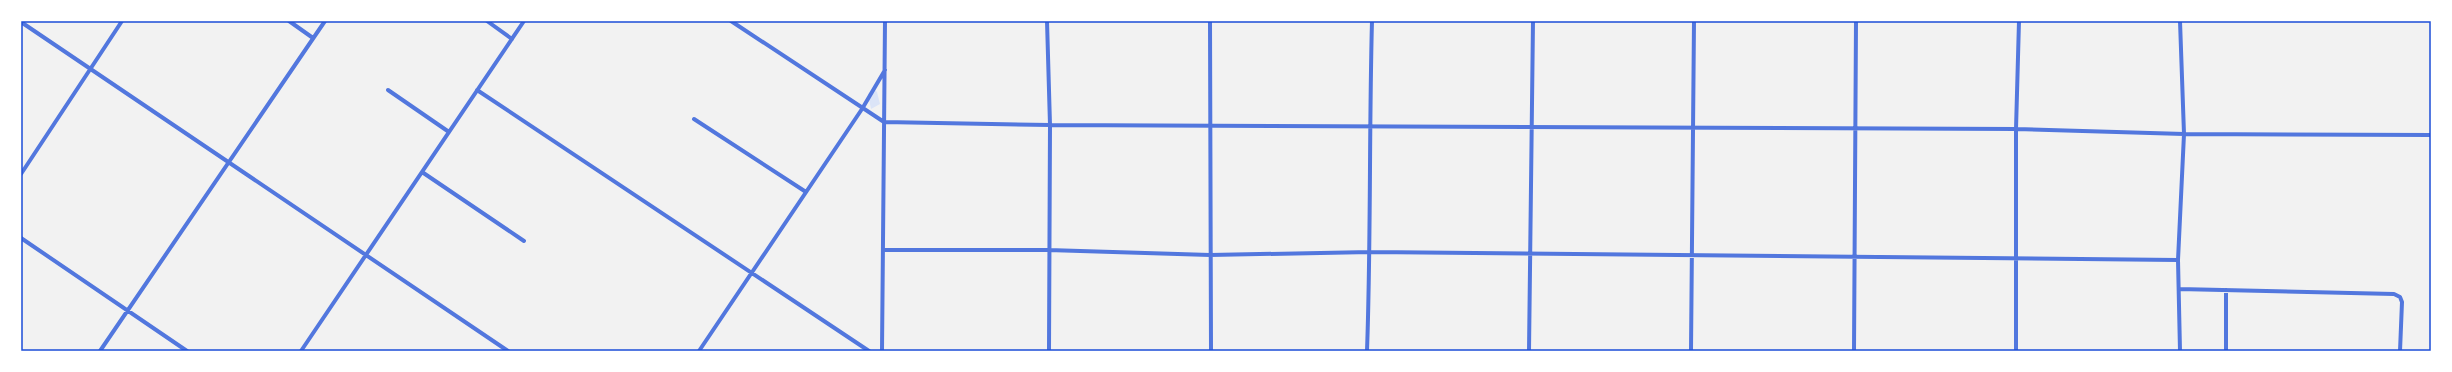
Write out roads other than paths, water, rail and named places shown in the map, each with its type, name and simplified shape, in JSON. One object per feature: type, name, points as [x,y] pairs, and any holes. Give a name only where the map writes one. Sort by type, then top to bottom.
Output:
[{"type":"street","points":[[21,174],[92,70],[122,21]]},
{"type":"street","points":[[289,21],[313,38]]},
{"type":"street","points":[[100,351],[325,21]]},
{"type":"street","points":[[487,21],[512,39]]},
{"type":"street","points":[[301,351],[524,21]]},
{"type":"street","points":[[731,21],[862,109],[884,122],[1210,126],[1370,125],[2016,129],[2184,134],[2431,135]]},
{"type":"street","points":[[882,351],[885,21]]},
{"type":"street","points":[[1047,21],[1050,124],[1048,351]]},
{"type":"street","points":[[1210,21],[1211,351]]},
{"type":"street","points":[[1367,351],[1371,252],[1370,125],[1372,21]]},
{"type":"street","points":[[1529,351],[1533,21]]},
{"type":"street","points":[[1692,351],[1694,21]]},
{"type":"street","points":[[1854,351],[1856,21]]},
{"type":"street","points":[[2016,351],[2016,129],[2019,21]]},
{"type":"street","points":[[2180,21],[2184,134],[2178,260],[2180,351]]},
{"type":"street","points":[[21,22],[366,255],[501,349],[508,351]]},
{"type":"street","points":[[699,351],[862,109],[885,70]]},
{"type":"street","points":[[388,90],[449,132]]},
{"type":"street","points":[[477,90],[751,274],[869,351]]},
{"type":"street","points":[[694,119],[806,192]]},
{"type":"street","points":[[422,172],[524,242]]},
{"type":"street","points":[[21,238],[187,351]]},
{"type":"street","points":[[883,250],[1048,250],[1210,255],[1371,252],[2178,260]]},
{"type":"street","points":[[2179,289],[2394,294],[2400,297],[2402,302],[2400,351]]},
{"type":"street","points":[[2226,290],[2226,351]]}]
